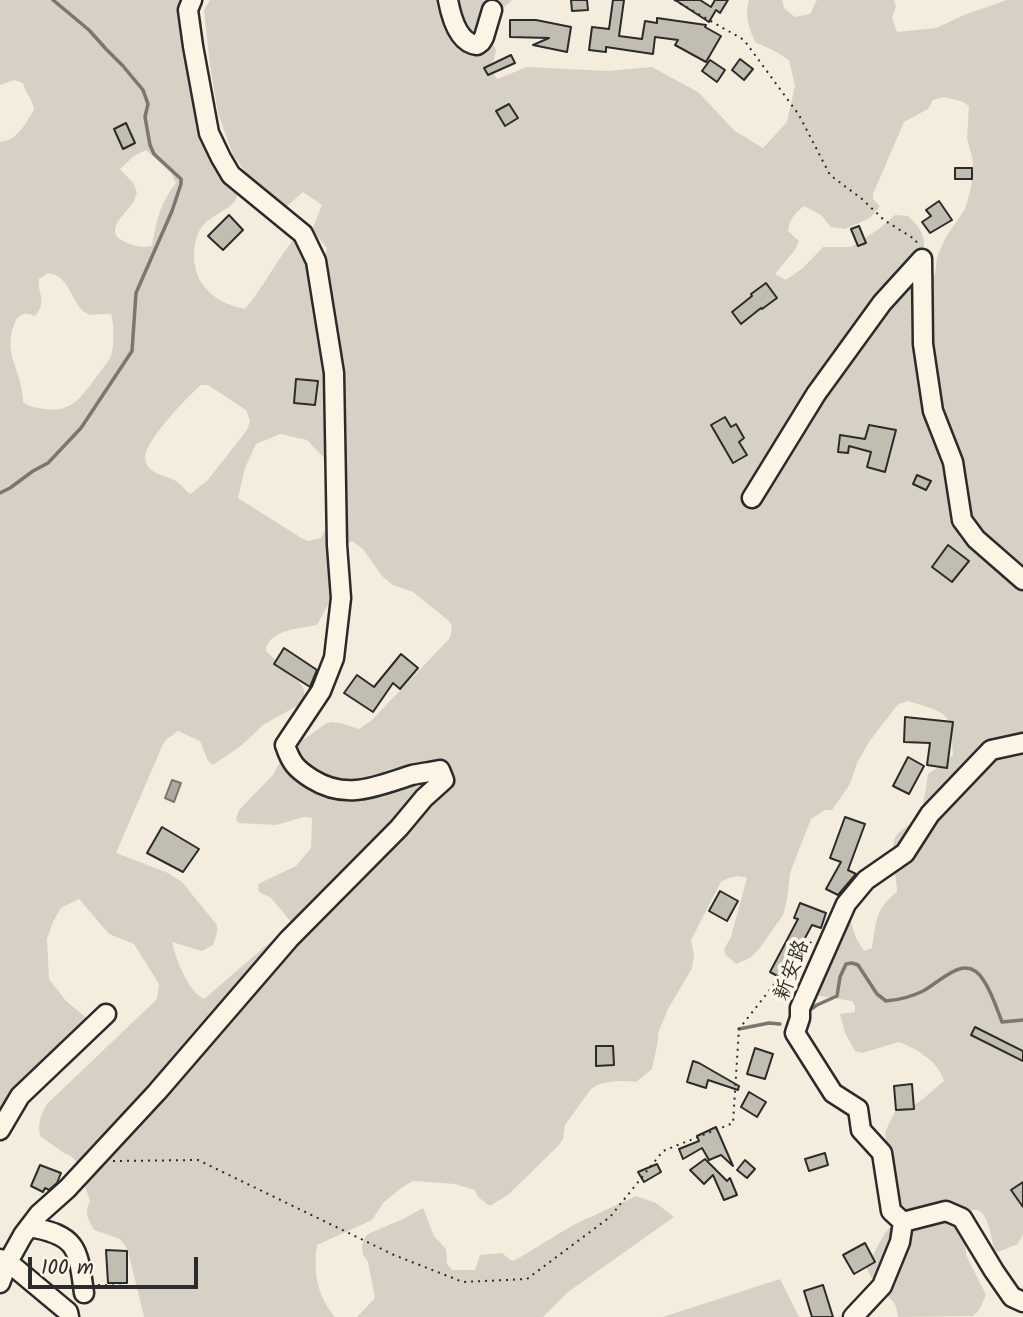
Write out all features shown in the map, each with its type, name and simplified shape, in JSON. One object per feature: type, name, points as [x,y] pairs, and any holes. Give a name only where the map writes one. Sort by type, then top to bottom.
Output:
[{"type":"street","points":[[0,1283],[4,1260],[39,1214],[67,1189],[157,1093],[289,939],[443,780],[440,770],[415,774],[355,791],[324,787],[292,763],[285,746],[321,691],[334,658],[341,598],[337,545],[334,373],[316,261],[303,233],[232,175],[209,134],[188,10],[191,0]]},
{"type":"street","points":[[448,0],[453,21],[461,36],[470,44],[477,45],[481,42],[492,10]]},
{"type":"street","points":[[752,498],[816,394],[882,303],[922,259]]},
{"type":"street","points":[[922,259],[923,344],[931,398],[933,411],[953,462],[962,520],[976,539],[1023,580]]},
{"type":"street","name":"新安路","points":[[903,1222],[891,1211],[882,1153],[862,1130],[858,1109],[833,1093],[795,1033],[800,1008],[846,904],[866,880],[905,853],[930,814],[991,750],[1023,743]]},
{"type":"street","points":[[0,1130],[20,1096],[106,1014]]},
{"type":"street","points":[[853,1317],[882,1286],[900,1242],[903,1222],[946,1211],[962,1218],[1012,1297],[1023,1302]]},
{"type":"street","points":[[29,1227],[47,1230],[70,1243],[77,1252],[83,1289]]},
{"type":"street","points":[[4,1260],[68,1312],[69,1317]]},
{"type":"path","points":[[674,0],[744,40],[799,115],[830,175],[884,220],[916,240],[922,259]]},
{"type":"path","points":[[94,1161],[198,1160],[394,1255],[463,1282],[527,1279],[610,1217],[663,1151],[733,1123],[739,1029],[819,933]]},
{"type":"path","points":[[83,1289],[129,1286]]},
{"type":"shaded area","points":[[0,0],[186,0],[204,140],[238,191],[232,204],[201,228],[194,249],[195,265],[199,279],[216,298],[245,309],[294,239],[301,242],[306,249],[316,301],[327,248],[312,230],[322,205],[303,192],[286,207],[247,174],[233,155],[218,113],[210,66],[204,10],[210,0],[512,0],[501,10],[491,40],[496,50],[494,60],[489,65],[497,79],[527,67],[607,71],[652,67],[698,92],[735,131],[763,148],[787,122],[795,86],[789,60],[756,43],[748,22],[749,0],[782,0],[784,8],[795,17],[810,14],[817,0],[894,0],[896,6],[892,18],[897,32],[936,28],[1007,0],[1023,0],[1023,1234],[1018,1244],[998,1252],[994,1249],[989,1227],[982,1214],[978,1210],[964,1216],[966,1255],[986,1295],[973,1316],[898,1317],[895,1305],[872,1280],[866,1267],[889,1228],[905,1223],[898,1192],[892,1188],[885,1132],[895,1111],[918,1103],[944,1081],[941,1074],[926,1057],[899,1042],[862,1053],[855,1051],[845,1033],[840,1014],[855,1012],[852,1001],[814,995],[816,976],[834,909],[848,912],[856,938],[864,951],[872,948],[880,910],[897,892],[894,841],[919,814],[928,774],[953,755],[949,720],[933,709],[908,701],[895,708],[869,742],[857,763],[850,784],[832,810],[825,810],[811,819],[790,873],[783,915],[759,949],[750,958],[736,964],[726,955],[724,949],[731,937],[747,878],[736,876],[721,882],[691,940],[694,955],[692,968],[668,1009],[658,1033],[652,1069],[636,1082],[612,1082],[591,1089],[565,1125],[563,1139],[559,1145],[509,1194],[490,1206],[478,1197],[475,1190],[455,1184],[413,1181],[383,1203],[372,1220],[317,1245],[316,1264],[320,1292],[335,1317],[144,1317],[128,1251],[120,1239],[94,1230],[89,1219],[87,1209],[90,1201],[77,1162],[40,1136],[40,1120],[47,1104],[157,999],[159,984],[134,944],[109,934],[79,899],[61,908],[53,922],[47,939],[49,979],[66,1001],[88,1019],[0,1119],[0,142],[16,135],[34,110],[23,83],[14,80],[0,85]],"holes":[[[944,97],[969,106],[967,138],[973,161],[971,188],[965,209],[946,237],[937,257],[935,275],[918,274],[904,263],[924,248],[923,238],[908,216],[895,215],[851,247],[823,247],[803,268],[786,280],[775,274],[799,241],[788,231],[793,217],[804,206],[821,215],[831,227],[845,229],[870,218],[880,206],[873,199],[873,194],[904,122],[928,109],[933,100]],[[146,150],[171,173],[176,183],[162,206],[152,246],[141,247],[117,237],[115,232],[118,222],[133,203],[137,193],[134,184],[120,169],[134,156]],[[48,273],[56,275],[67,285],[83,311],[91,315],[111,314],[112,318],[113,343],[109,360],[79,398],[59,409],[34,407],[23,402],[20,380],[11,352],[10,342],[16,320],[25,314],[35,316],[39,311],[39,279]],[[201,385],[208,385],[246,410],[250,421],[247,430],[207,481],[190,494],[176,481],[149,468],[145,457],[161,427]],[[280,434],[307,440],[325,459],[333,515],[321,538],[309,541],[303,539],[238,498],[245,468],[256,444]],[[352,541],[363,549],[382,576],[393,585],[413,592],[449,621],[452,626],[450,638],[371,721],[359,729],[340,723],[325,724],[287,748],[273,775],[239,810],[236,818],[238,823],[276,825],[304,817],[312,818],[311,848],[296,866],[258,884],[259,892],[271,898],[291,922],[204,999],[187,981],[172,942],[202,951],[213,945],[217,925],[182,882],[168,873],[116,853],[167,739],[178,731],[200,741],[208,761],[213,765],[242,745],[263,725],[304,702],[301,685],[266,651],[272,638],[278,634],[317,625],[330,601],[345,545]]]},
{"type":"shaded area","points":[[172,780],[181,783],[174,802],[165,798]]},
{"type":"shaded area","points":[[636,1196],[656,1203],[674,1217],[568,1292],[543,1317],[357,1317],[375,1298],[368,1262],[363,1255],[364,1239],[368,1234],[423,1208],[434,1236],[446,1249],[447,1264],[452,1270],[475,1270],[480,1255],[502,1253],[512,1261],[573,1225]]},
{"type":"shaded area","points":[[780,1279],[799,1317],[663,1317]]},
{"type":"building","points":[[571,0],[587,0],[588,10],[572,11]]},
{"type":"building","points":[[613,0],[624,0],[619,36],[642,39],[645,21],[657,23],[657,18],[706,25],[705,27],[721,36],[706,62],[675,45],[678,40],[655,37],[653,54],[606,47],[606,52],[589,50],[592,27],[609,29]]},
{"type":"building","points":[[675,0],[700,0],[711,7],[715,0],[728,0],[720,13],[716,10],[709,22]]},
{"type":"building","points":[[510,20],[536,20],[571,27],[567,52],[533,45],[549,38],[510,37]]},
{"type":"building","points":[[511,55],[515,63],[488,75],[484,68]]},
{"type":"building","points":[[740,59],[753,69],[744,80],[732,70]]},
{"type":"building","points":[[710,60],[725,70],[717,82],[702,71]]},
{"type":"building","points":[[509,104],[518,118],[505,126],[496,111]]},
{"type":"building","points":[[126,123],[135,143],[123,149],[114,129]]},
{"type":"building","points":[[955,168],[972,168],[972,179],[955,179]]},
{"type":"building","points":[[939,201],[952,220],[930,233],[922,222],[931,216],[926,210]]},
{"type":"building","points":[[229,215],[243,230],[223,250],[208,236]]},
{"type":"building","points":[[859,226],[866,243],[858,246],[851,229]]},
{"type":"building","points":[[766,283],[777,298],[741,324],[732,312]]},
{"type":"building","points":[[296,379],[318,381],[315,405],[294,403]]},
{"type":"building","points":[[725,417],[731,427],[736,424],[744,438],[739,442],[747,455],[733,463],[711,425]]},
{"type":"building","points":[[869,425],[896,430],[885,472],[867,467],[871,452],[849,446],[848,453],[838,452],[840,435],[865,439]]},
{"type":"building","points":[[917,475],[931,481],[926,490],[913,484]]},
{"type":"building","points":[[948,545],[969,561],[952,582],[932,567]]},
{"type":"building","points":[[284,648],[317,670],[310,687],[274,664]]},
{"type":"building","points":[[401,654],[418,668],[400,689],[393,683],[373,712],[344,693],[357,675],[374,687]]},
{"type":"building","points":[[905,717],[953,722],[947,768],[927,765],[930,743],[904,742]]},
{"type":"building","points":[[908,757],[924,766],[909,794],[893,786]]},
{"type":"building","points":[[845,817],[865,824],[848,870],[856,874],[838,895],[826,889],[841,862],[830,858]]},
{"type":"building","points":[[162,827],[199,849],[183,872],[147,853]]},
{"type":"building","points":[[720,891],[738,901],[727,921],[709,911]]},
{"type":"building","points":[[800,903],[826,913],[821,928],[812,925],[783,979],[770,972],[798,919],[794,918]]},
{"type":"building","points":[[975,1027],[1023,1051],[1023,1061],[971,1035]]},
{"type":"building","points":[[596,1046],[613,1046],[614,1065],[596,1066]]},
{"type":"building","points":[[755,1048],[773,1054],[765,1079],[747,1074]]},
{"type":"building","points":[[693,1061],[739,1086],[738,1090],[708,1080],[706,1088],[687,1082]]},
{"type":"building","points":[[912,1084],[914,1109],[896,1110],[894,1086]]},
{"type":"building","points":[[749,1092],[766,1102],[757,1117],[741,1107]]},
{"type":"building","points":[[716,1127],[733,1166],[721,1155],[709,1160],[702,1148],[683,1159],[679,1149],[699,1141],[697,1136]]},
{"type":"building","points":[[825,1153],[828,1165],[809,1171],[805,1159]]},
{"type":"building","points":[[705,1159],[727,1181],[730,1178],[737,1195],[724,1200],[713,1175],[704,1184],[690,1170]]},
{"type":"building","points":[[745,1160],[755,1169],[747,1178],[737,1170]]},
{"type":"building","points":[[657,1164],[661,1172],[644,1182],[638,1172]]},
{"type":"building","points":[[40,1165],[61,1173],[57,1183],[49,1190],[45,1188],[43,1192],[31,1186]]},
{"type":"building","points":[[1023,1182],[1023,1207],[1011,1190]]},
{"type":"building","points":[[865,1243],[875,1262],[854,1274],[843,1255]]},
{"type":"building","points":[[106,1250],[127,1251],[127,1283],[108,1283]]},
{"type":"building","points":[[823,1285],[833,1317],[812,1317],[804,1291]]},
{"type":"waterway","points":[[0,493],[48,463],[81,428],[132,351],[136,293],[181,184],[181,179],[154,154],[150,145],[145,117],[148,104],[143,90],[89,30],[53,0]]},
{"type":"waterway","points":[[807,1012],[837,996],[840,977],[846,964],[852,963],[858,965],[877,994],[886,1001],[914,995],[954,971],[970,968],[977,972],[987,986],[1002,1022],[1023,1020]]},
{"type":"waterway","points":[[739,1029],[769,1023],[780,1024]]}]
